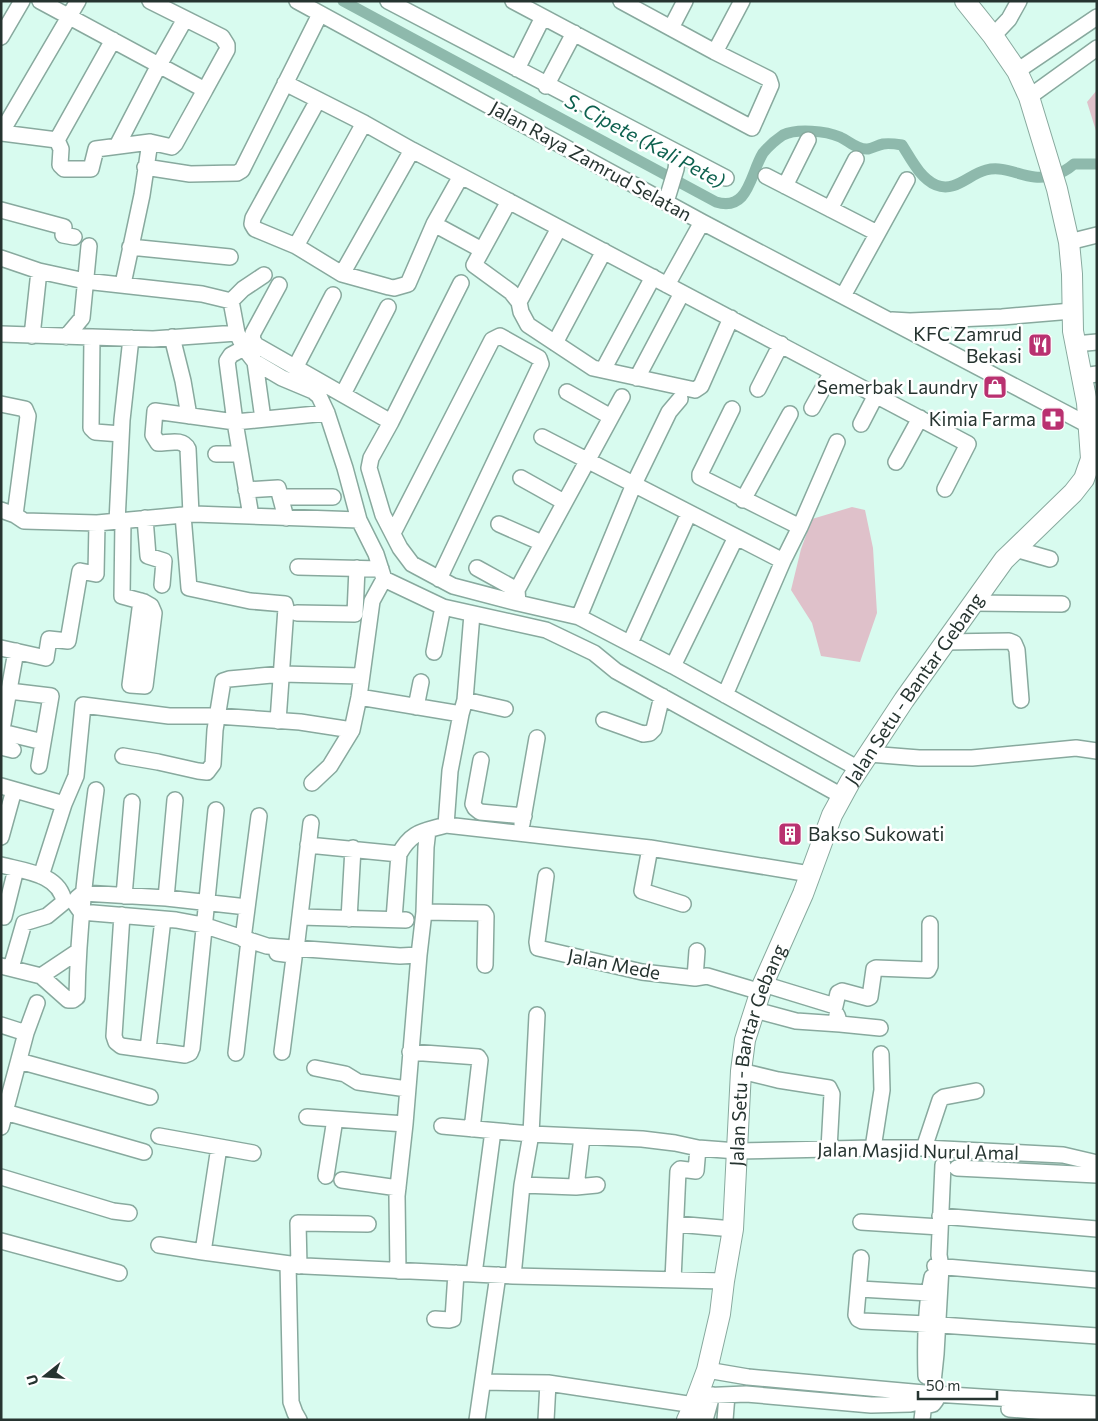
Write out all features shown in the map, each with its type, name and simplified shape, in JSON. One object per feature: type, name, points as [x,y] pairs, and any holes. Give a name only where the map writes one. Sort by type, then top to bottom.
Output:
[{"type":"main road","name":"Jalan Setu - Bantar Gebang","points":[[700,1408],[720,1314],[733,1229],[741,1071],[745,1040],[760,995],[803,894],[832,815],[842,796],[904,700],[1004,560],[1073,493],[1084,479],[1094,459],[1090,426],[1089,375],[1075,344],[1069,242],[1047,152],[1029,97],[1017,71],[994,36],[965,1]]},
{"type":"street","points":[[1,37],[22,1]]},
{"type":"street","points":[[40,1],[73,10],[113,40],[205,90]]},
{"type":"street","points":[[57,140],[61,149],[60,165],[64,169],[91,169],[96,149],[150,142],[174,145],[228,45],[222,37],[150,1]]},
{"type":"street","name":"Jalan Raya Zamrud Selatan","points":[[297,1],[317,8],[668,196],[702,222],[1090,426]]},
{"type":"street","points":[[388,1],[517,69],[677,161],[726,178]]},
{"type":"street","points":[[513,1],[574,33],[750,134],[771,85],[770,80],[624,2]]},
{"type":"street","points":[[671,28],[685,1]]},
{"type":"street","points":[[715,52],[742,1]]},
{"type":"street","points":[[994,36],[1009,19],[1020,1]]},
{"type":"street","points":[[145,167],[190,174],[237,173],[242,170],[285,83],[317,8]]},
{"type":"street","points":[[57,140],[2,133],[73,10]]},
{"type":"street","points":[[517,69],[543,17]]},
{"type":"street","points":[[1017,71],[1097,17]]},
{"type":"street","points":[[118,146],[159,65],[185,19]]},
{"type":"street","points":[[546,86],[574,33]]},
{"type":"street","points":[[57,140],[113,40]]},
{"type":"street","points":[[1029,97],[1097,48]]},
{"type":"street","points":[[285,83],[364,123],[968,444],[945,489]]},
{"type":"street","points":[[318,100],[253,218],[252,224],[255,229],[296,246],[342,274],[394,288],[408,284],[434,224],[461,176]]},
{"type":"street","points":[[296,246],[364,123]]},
{"type":"street","points":[[785,186],[808,140]]},
{"type":"street","points":[[123,284],[142,195],[150,142]]},
{"type":"street","points":[[342,274],[412,150]]},
{"type":"street","points":[[830,209],[856,159]]},
{"type":"street","points":[[668,196],[677,161]]},
{"type":"street","points":[[766,176],[878,233]]},
{"type":"street","points":[[843,296],[907,180]]},
{"type":"street","points":[[509,201],[474,265],[511,292],[519,302],[521,312],[528,325],[593,368],[695,390],[702,386],[731,318]]},
{"type":"street","points":[[1,210],[64,227],[63,235],[74,237]]},
{"type":"street","points":[[604,370],[660,281],[702,222]]},
{"type":"street","points":[[434,224],[482,250]]},
{"type":"street","points":[[519,302],[559,228]]},
{"type":"street","points":[[1069,242],[1097,235]]},
{"type":"street","points":[[66,337],[82,318],[89,246]]},
{"type":"street","points":[[130,247],[230,257]]},
{"type":"street","points":[[555,343],[604,252]]},
{"type":"street","points":[[1,258],[40,272],[85,281],[202,294],[231,300]]},
{"type":"street","points":[[32,336],[40,272]]},
{"type":"street","points":[[231,300],[243,289],[264,275]]},
{"type":"street","points":[[461,283],[371,458],[369,468],[383,515],[400,548],[412,564],[453,586],[518,596],[579,617],[725,695],[864,761],[976,757],[1076,748],[1097,751]]},
{"type":"street","points":[[279,285],[253,333],[252,339],[256,345],[391,422]]},
{"type":"street","points":[[637,378],[682,293]]},
{"type":"street","points":[[295,368],[333,295]]},
{"type":"street","points":[[231,300],[237,333],[244,348],[255,362],[282,378],[316,393],[327,413],[359,520],[376,554],[383,574],[372,601],[359,697],[352,730],[330,766],[312,783]]},
{"type":"street","points":[[343,394],[388,307]]},
{"type":"street","name":"Jalan Raya Zamrud Selatan","points":[[886,319],[910,321],[1002,317],[1072,311]]},
{"type":"street","points":[[1,334],[172,338],[237,333]]},
{"type":"street","points":[[393,533],[492,340],[500,336],[539,358],[541,364],[440,579]]},
{"type":"street","points":[[92,337],[91,428],[95,432],[122,434]]},
{"type":"street","points":[[131,338],[122,434],[120,521],[122,596],[141,601],[151,606],[154,613],[144,686],[130,685],[141,601]]},
{"type":"street","points":[[172,338],[183,381],[189,416]]},
{"type":"street","points":[[1075,344],[1097,342]]},
{"type":"street","points":[[758,389],[781,344]]},
{"type":"street","points":[[244,348],[231,355],[228,361],[235,422],[251,516]]},
{"type":"street","points":[[255,362],[263,419]]},
{"type":"street","points":[[812,408],[832,372]]},
{"type":"street","points":[[568,392],[611,418]]},
{"type":"street","points":[[861,424],[876,395]]},
{"type":"street","points":[[518,596],[542,544],[622,397]]},
{"type":"street","points":[[579,617],[634,484],[669,412],[680,399]]},
{"type":"street","points":[[1,404],[25,410],[28,416],[5,512],[24,521],[93,523],[187,514],[359,520]]},
{"type":"street","points":[[732,409],[700,476],[743,500],[800,527]]},
{"type":"street","points":[[278,721],[285,604],[250,601],[189,588],[188,449],[186,444],[181,442],[158,443],[153,435],[155,411],[235,422],[327,413]]},
{"type":"street","points":[[743,500],[790,414]]},
{"type":"street","points":[[896,462],[920,418]]},
{"type":"street","points":[[542,437],[783,561]]},
{"type":"street","points":[[725,695],[837,442]]},
{"type":"street","points":[[216,454],[240,454]]},
{"type":"street","points":[[521,478],[564,502]]},
{"type":"street","points":[[246,490],[278,488],[286,518]]},
{"type":"street","points":[[281,497],[333,497]]},
{"type":"street","points":[[630,643],[689,513]]},
{"type":"street","points":[[145,518],[148,556],[164,561],[162,585]]},
{"type":"street","points":[[87,560],[93,523]]},
{"type":"street","points":[[43,742],[2,733],[8,650],[46,658],[49,639],[68,641],[80,571],[96,574],[93,523]]},
{"type":"street","points":[[499,524],[542,544]]},
{"type":"street","points":[[673,666],[736,537]]},
{"type":"street","points":[[1015,549],[1050,559]]},
{"type":"street","points":[[298,567],[356,568],[383,574],[443,607],[546,630],[594,653],[616,671],[842,796]]},
{"type":"street","points":[[297,612],[355,614],[356,568]]},
{"type":"street","points":[[477,568],[518,596]]},
{"type":"street","points":[[973,603],[1062,604]]},
{"type":"street","points":[[434,652],[443,607]]},
{"type":"street","points":[[446,825],[450,771],[463,707],[472,614]]},
{"type":"street","points":[[945,642],[1009,641],[1014,643],[1017,650],[1021,700]]},
{"type":"street","points":[[123,756],[207,772],[213,764],[217,716],[224,682],[228,679],[282,674],[361,676]]},
{"type":"street","points":[[416,707],[421,682]]},
{"type":"street","points":[[6,697],[51,696],[39,766]]},
{"type":"street","points":[[604,720],[643,734],[650,733],[654,729],[662,696]]},
{"type":"street","points":[[359,697],[416,707],[505,709]]},
{"type":"street","points":[[41,876],[64,804],[76,776],[83,705],[170,716],[217,716],[352,730]]},
{"type":"street","points":[[521,833],[537,738]]},
{"type":"street","points":[[481,760],[473,804],[475,808],[480,812],[524,816]]},
{"type":"street","points":[[1,837],[8,788],[64,804]]},
{"type":"street","points":[[24,923],[6,967],[41,976],[68,1000],[73,1000],[77,997],[78,952],[75,902],[96,790]]},
{"type":"street","points":[[166,898],[175,800]]},
{"type":"street","points":[[124,896],[132,802]]},
{"type":"street","points":[[122,915],[114,1036],[116,1042],[121,1046],[185,1055],[190,1053],[216,810]]},
{"type":"street","points":[[236,1053],[247,943],[247,907],[259,816]]},
{"type":"street","points":[[297,941],[310,822]]},
{"type":"street","points":[[300,917],[400,920],[399,854],[409,838],[446,825],[650,848],[810,874]]},
{"type":"street","points":[[398,1271],[398,1188],[405,1124],[418,955],[424,912],[428,830]]},
{"type":"street","points":[[308,845],[399,854]]},
{"type":"street","points":[[349,919],[353,848]]},
{"type":"street","points":[[650,848],[642,891],[683,904]]},
{"type":"street","points":[[1,865],[41,876],[60,888],[75,902],[122,915],[203,925],[247,943],[292,955],[294,958],[282,1052]]},
{"type":"street","points":[[16,869],[3,917],[24,923],[47,916],[75,902],[124,896],[166,898],[247,907]]},
{"type":"street","name":"Jalan Mede","points":[[546,876],[537,942],[538,948],[642,972],[695,978],[707,976],[760,995]]},
{"type":"street","points":[[424,912],[484,913],[486,916],[485,965]]},
{"type":"street","points":[[148,1049],[163,919]]},
{"type":"street","points":[[840,1024],[835,1006],[838,993],[842,991],[866,998],[870,997],[874,970],[876,968],[928,970],[930,966],[930,924]]},
{"type":"street","points":[[247,943],[400,956],[418,955]]},
{"type":"street","points":[[695,978],[697,950]]},
{"type":"street","points":[[41,976],[78,952]]},
{"type":"street","points":[[760,995],[835,1006]]},
{"type":"street","points":[[760,995],[796,1021],[880,1028]]},
{"type":"street","points":[[1,1127],[26,1033],[37,1003]]},
{"type":"street","points":[[477,1420],[531,1134],[537,1015]]},
{"type":"street","points":[[1,1025],[26,1033]]},
{"type":"street","points":[[410,1052],[478,1057],[480,1060],[472,1129]]},
{"type":"street","points":[[873,1148],[882,1090],[881,1054]]},
{"type":"street","points":[[19,1061],[150,1097]]},
{"type":"street","points":[[315,1068],[345,1074],[358,1082],[407,1089]]},
{"type":"street","points":[[741,1071],[778,1080],[829,1088],[832,1094],[829,1149]]},
{"type":"street","points":[[924,1148],[940,1100],[944,1097],[976,1092]]},
{"type":"street","points":[[5,1112],[144,1152]]},
{"type":"street","points":[[307,1117],[405,1124]]},
{"type":"street","points":[[326,1176],[335,1119]]},
{"type":"street","name":"Jalan Masjid Nurul Amal","points":[[442,1126],[531,1134],[642,1139],[674,1142],[698,1148],[737,1151],[924,1148],[1063,1155],[1097,1163]]},
{"type":"street","points":[[435,1319],[453,1319],[493,1131]]},
{"type":"street","points":[[159,1136],[253,1153]]},
{"type":"street","points":[[576,1187],[582,1137]]},
{"type":"street","points":[[203,1252],[219,1147]]},
{"type":"street","points":[[673,1280],[678,1171],[680,1169],[696,1171],[698,1148]]},
{"type":"street","points":[[932,1420],[929,1398],[932,1324],[940,1222],[950,1166],[1097,1175]]},
{"type":"street","points":[[1,1176],[129,1213]]},
{"type":"street","points":[[342,1180],[398,1188]]},
{"type":"street","points":[[522,1185],[576,1187],[597,1185]]},
{"type":"street","points":[[861,1222],[940,1222],[1097,1229]]},
{"type":"street","points":[[299,1420],[291,1402],[294,1265],[298,1223],[368,1224]]},
{"type":"street","points":[[676,1224],[733,1229]]},
{"type":"street","points":[[1,1242],[119,1273]]},
{"type":"street","points":[[159,1245],[294,1265],[505,1276],[724,1281]]},
{"type":"street","points":[[862,1258],[856,1315],[862,1321],[1097,1336]]},
{"type":"street","points":[[938,1263],[1097,1280]]},
{"type":"street","points":[[932,1324],[929,1293],[938,1263]]},
{"type":"street","points":[[460,1307],[464,1274]]},
{"type":"street","points":[[860,1289],[929,1293]]},
{"type":"street","points":[[707,1370],[748,1377],[1097,1416]]},
{"type":"street","points":[[746,1394],[748,1377]]},
{"type":"street","points":[[483,1382],[548,1383],[700,1408],[725,1417],[727,1395]]},
{"type":"street","points":[[546,1420],[548,1383]]},
{"type":"street","points":[[700,1408],[727,1395],[746,1394],[872,1405],[910,1404],[929,1398],[1097,1404]]},
{"type":"street","points":[[922,1420],[929,1398]]},
{"type":"shaded area","points":[[1097,90],[1097,134],[1087,102]]},
{"type":"shaded area","points":[[852,507],[865,510],[873,548],[877,613],[860,662],[821,656],[812,623],[791,590],[801,549],[812,519]]},
{"type":"waterway","name":"S. Cipete (Kali Pete)","points":[[343,1],[716,202],[727,204],[735,202],[742,196],[763,153],[783,135],[796,132],[812,131],[834,135],[864,149],[881,144],[902,145],[916,168],[925,178],[943,187],[956,185],[986,170],[995,169],[1027,176],[1045,177],[1067,170],[1074,164],[1097,164]]},
{"type":"place","name":"KFC Zamrud Bekasi","points":[[1040,345]]},
{"type":"place","name":"Semerbak Laundry","points":[[995,387]]},
{"type":"place","name":"Kimia Farma","points":[[1053,419]]},
{"type":"place","name":"Bakso Sukowati","points":[[790,834]]}]
